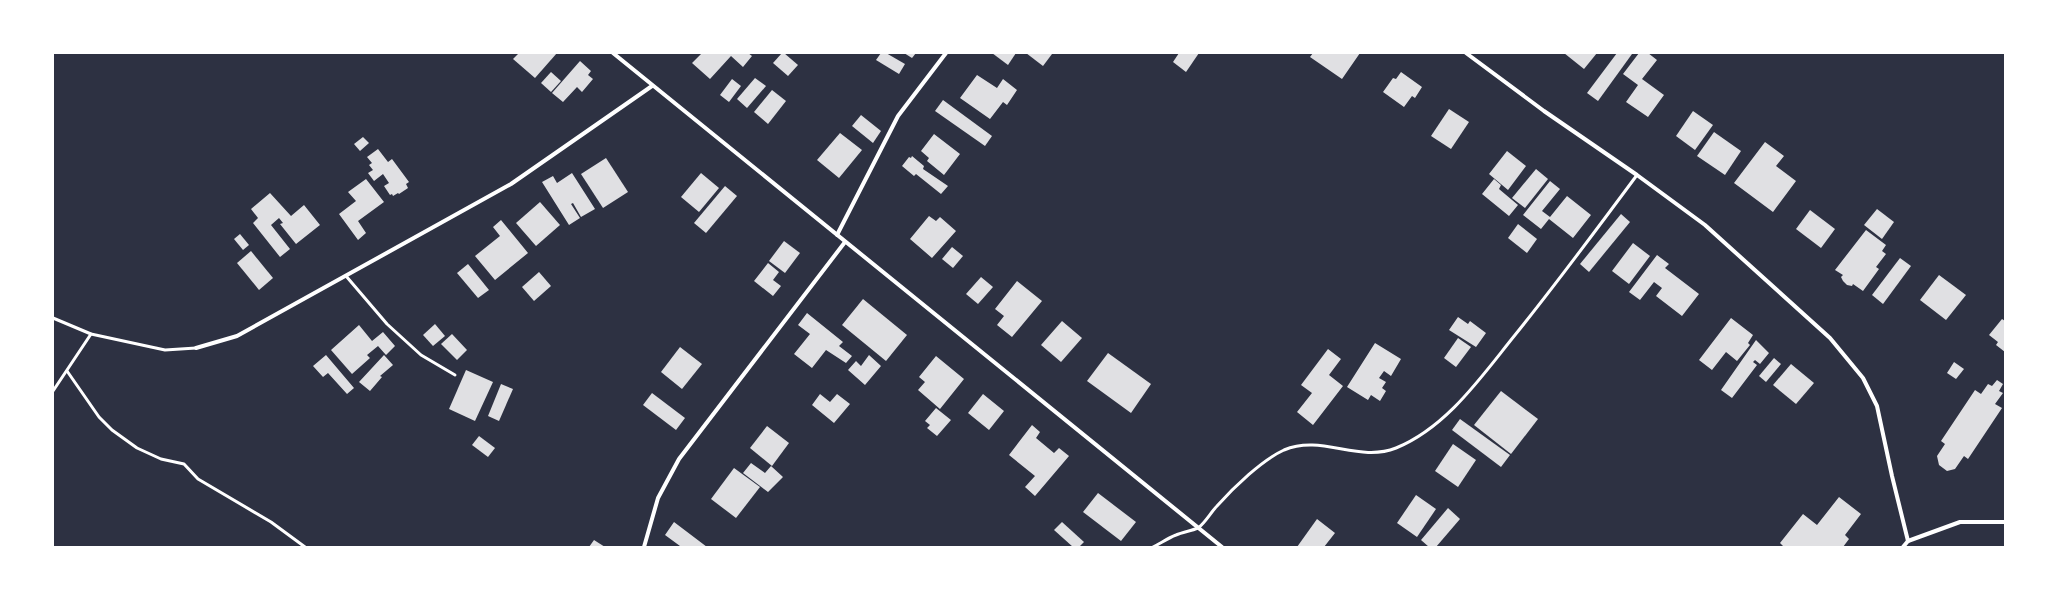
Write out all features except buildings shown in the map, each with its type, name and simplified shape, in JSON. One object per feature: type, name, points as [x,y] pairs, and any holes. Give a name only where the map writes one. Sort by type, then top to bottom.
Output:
[{"type":"street","points":[[613,53],[1222,547]]},
{"type":"street","points":[[837,236],[898,116],[946,53]]},
{"type":"street","points":[[1466,53],[1544,112],[1637,175],[1705,225],[1830,338],[1863,378],[1877,406],[1908,541]]},
{"type":"street","points":[[196,348],[237,336],[511,184],[652,86]]},
{"type":"street","points":[[644,547],[658,498],[679,460],[845,242]]},
{"type":"street","points":[[1903,547],[1908,541],[1960,522],[2005,522]]},
{"type":"lane","points":[[1153,547],[1177,534],[1199,527],[1216,506],[1267,461],[1284,450],[1300,445],[1317,444],[1357,452],[1374,453],[1396,448],[1427,430],[1464,398],[1563,275],[1637,175]]},
{"type":"lane","points":[[346,276],[387,324],[421,355],[455,375]]},
{"type":"lane","points":[[53,318],[91,334],[165,350],[196,348]]},
{"type":"lane","points":[[53,391],[91,334]]},
{"type":"lane","points":[[67,371],[99,417],[112,430],[136,448],[160,459],[184,464],[198,479],[271,522],[305,547]]}]
